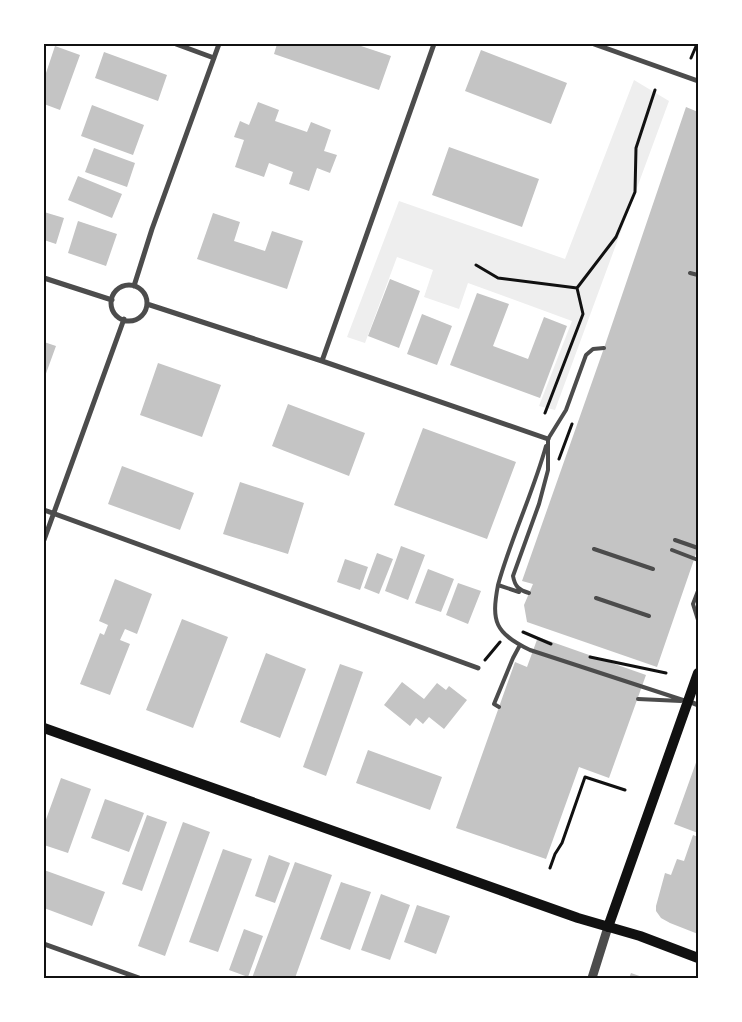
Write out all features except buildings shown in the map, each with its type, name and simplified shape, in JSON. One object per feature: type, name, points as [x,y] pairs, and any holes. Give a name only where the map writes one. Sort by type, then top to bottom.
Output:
[{"type":"main road","points":[[608,927],[693,703],[698,673]]},
{"type":"main road","points":[[44,728],[578,918],[640,936],[698,958]]},
{"type":"street","points":[[176,44],[214,58]]},
{"type":"street","points":[[134,286],[219,44]]},
{"type":"street","points":[[322,361],[434,44]]},
{"type":"street","points":[[594,44],[698,82]]},
{"type":"street","points":[[44,278],[112,300]]},
{"type":"street","points":[[122,286],[134,286],[144,293],[147,304],[146,310],[138,318],[132,320],[124,319],[114,311],[112,300],[113,295],[122,286]]},
{"type":"street","points":[[147,304],[322,361],[548,439]]},
{"type":"street","points":[[44,540],[124,319]]},
{"type":"street","points":[[44,510],[478,668]]},
{"type":"street","points":[[592,978],[608,927]]},
{"type":"street","points":[[44,944],[139,978]]},
{"type":"lane","points":[[690,273],[698,275]]},
{"type":"lane","points":[[604,348],[593,349],[586,355],[566,410],[548,439],[540,466],[504,561],[494,605],[495,620],[506,635],[530,650],[693,703]]},
{"type":"lane","points":[[498,585],[529,594],[518,589],[514,583],[513,576],[540,504],[548,470],[548,439]]},
{"type":"lane","points":[[675,540],[698,548]]},
{"type":"lane","points":[[594,549],[654,570]]},
{"type":"lane","points":[[672,550],[698,560]]},
{"type":"lane","points":[[698,591],[693,604],[698,620]]},
{"type":"lane","points":[[596,598],[649,616]]},
{"type":"lane","points":[[499,708],[494,704],[520,645]]},
{"type":"lane","points":[[638,698],[693,703]]},
{"type":"path","points":[[691,58],[697,44]]},
{"type":"path","points":[[577,288],[616,237],[635,192],[636,148],[655,90]]},
{"type":"path","points":[[476,265],[498,278],[577,288]]},
{"type":"path","points":[[545,413],[583,314],[577,288]]},
{"type":"path","points":[[521,632],[556,646]]},
{"type":"path","points":[[478,668],[506,635]]},
{"type":"path","points":[[588,656],[666,673]]},
{"type":"path","points":[[550,868],[555,854],[562,843],[585,777],[624,790]]},
{"type":"shaded area","points":[[634,80],[669,101],[555,410],[539,406],[572,321],[468,283],[459,309],[424,297],[433,270],[397,257],[365,343],[347,337],[399,201],[565,259]]}]
